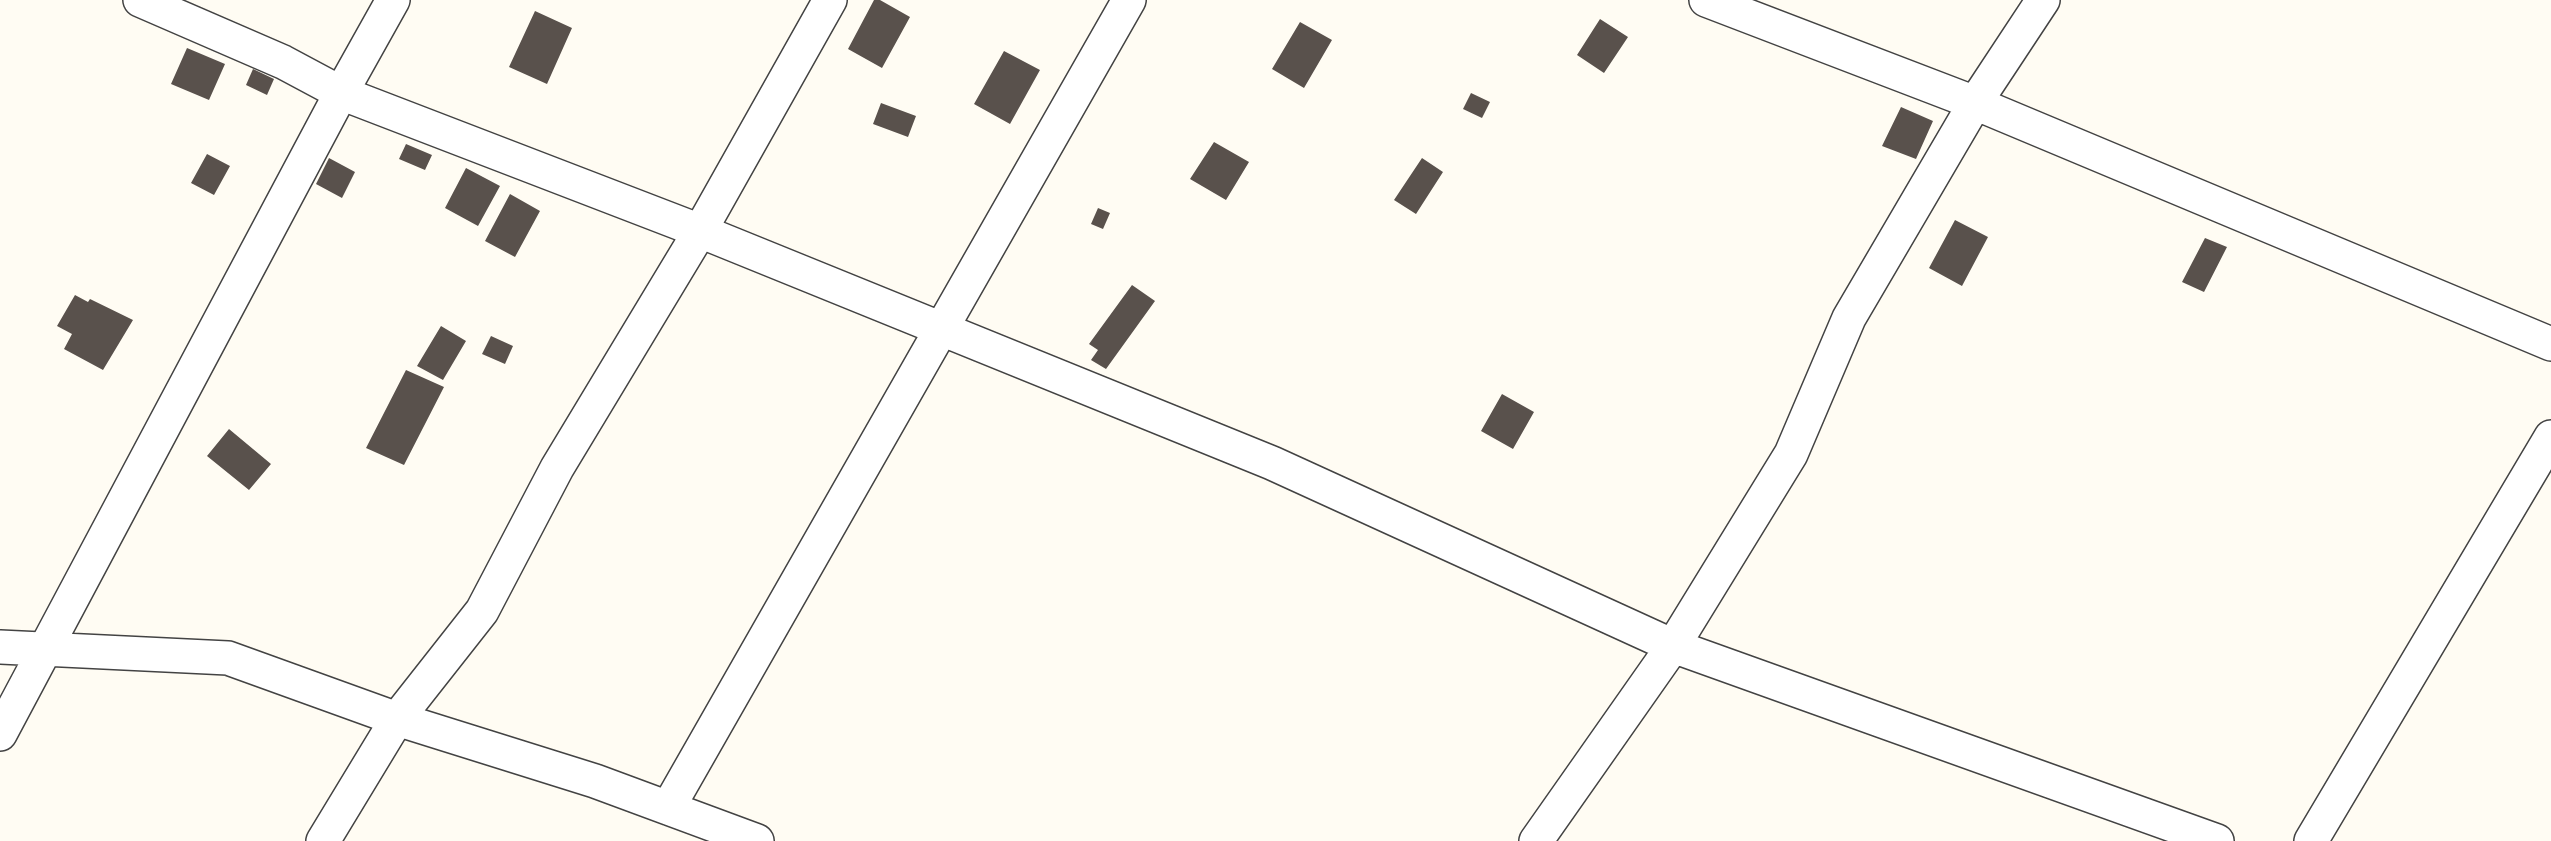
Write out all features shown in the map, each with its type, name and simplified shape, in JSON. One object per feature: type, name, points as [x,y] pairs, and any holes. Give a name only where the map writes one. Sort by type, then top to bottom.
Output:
[{"type":"street","points":[[140,0],[283,62],[341,93],[700,231],[1272,464],[1673,646],[2217,841]]},
{"type":"street","points":[[0,734],[329,120],[341,93],[393,0]]},
{"type":"street","points":[[323,841],[397,719],[482,611],[557,468],[700,231],[830,0]]},
{"type":"street","points":[[668,808],[1129,0]]},
{"type":"street","points":[[1706,0],[1975,103],[2551,344]]},
{"type":"street","points":[[1536,841],[1673,646],[1791,454],[1849,318],[1975,103],[2043,0]]},
{"type":"street","points":[[2311,841],[2551,437]]},
{"type":"street","points":[[0,647],[228,658],[397,719],[595,781],[757,841]]},
{"type":"building","points":[[874,0],[880,0],[910,17],[882,68],[848,49]]},
{"type":"building","points":[[535,11],[572,28],[547,84],[509,67]]},
{"type":"building","points":[[1600,19],[1628,37],[1604,73],[1577,55]]},
{"type":"building","points":[[1300,22],[1332,40],[1304,88],[1272,69]]},
{"type":"building","points":[[187,48],[225,64],[209,100],[171,84]]},
{"type":"building","points":[[1004,51],[1040,70],[1010,124],[974,104]]},
{"type":"building","points":[[253,69],[274,79],[267,95],[246,85]]},
{"type":"building","points":[[1471,93],[1490,102],[1482,118],[1463,109]]},
{"type":"building","points":[[881,103],[916,116],[908,137],[873,124]]},
{"type":"building","points":[[1901,107],[1933,121],[1916,159],[1882,146]]},
{"type":"building","points":[[1214,142],[1249,162],[1226,200],[1190,179]]},
{"type":"building","points":[[406,144],[432,155],[425,170],[399,159]]},
{"type":"building","points":[[207,154],[230,166],[214,195],[191,183]]},
{"type":"building","points":[[329,158],[355,172],[342,198],[316,184]]},
{"type":"building","points":[[1422,158],[1443,172],[1416,214],[1394,200]]},
{"type":"building","points":[[466,168],[500,186],[478,226],[445,208]]},
{"type":"building","points":[[510,194],[540,211],[515,257],[485,241]]},
{"type":"building","points":[[1098,208],[1110,213],[1103,229],[1091,224]]},
{"type":"building","points":[[1955,220],[1988,237],[1962,286],[1929,268]]},
{"type":"building","points":[[2205,238],[2227,247],[2204,292],[2182,282]]},
{"type":"building","points":[[1132,285],[1155,301],[1106,369],[1091,360],[1098,350],[1089,344]]},
{"type":"building","points":[[75,295],[88,302],[90,299],[133,320],[103,370],[64,349],[72,334],[57,326]]},
{"type":"building","points":[[441,326],[466,341],[443,380],[417,366]]},
{"type":"building","points":[[491,336],[513,346],[505,364],[482,354]]},
{"type":"building","points":[[406,370],[444,387],[404,465],[366,448]]},
{"type":"building","points":[[1502,394],[1534,412],[1513,449],[1481,431]]},
{"type":"building","points":[[229,429],[271,464],[249,490],[207,456]]}]
